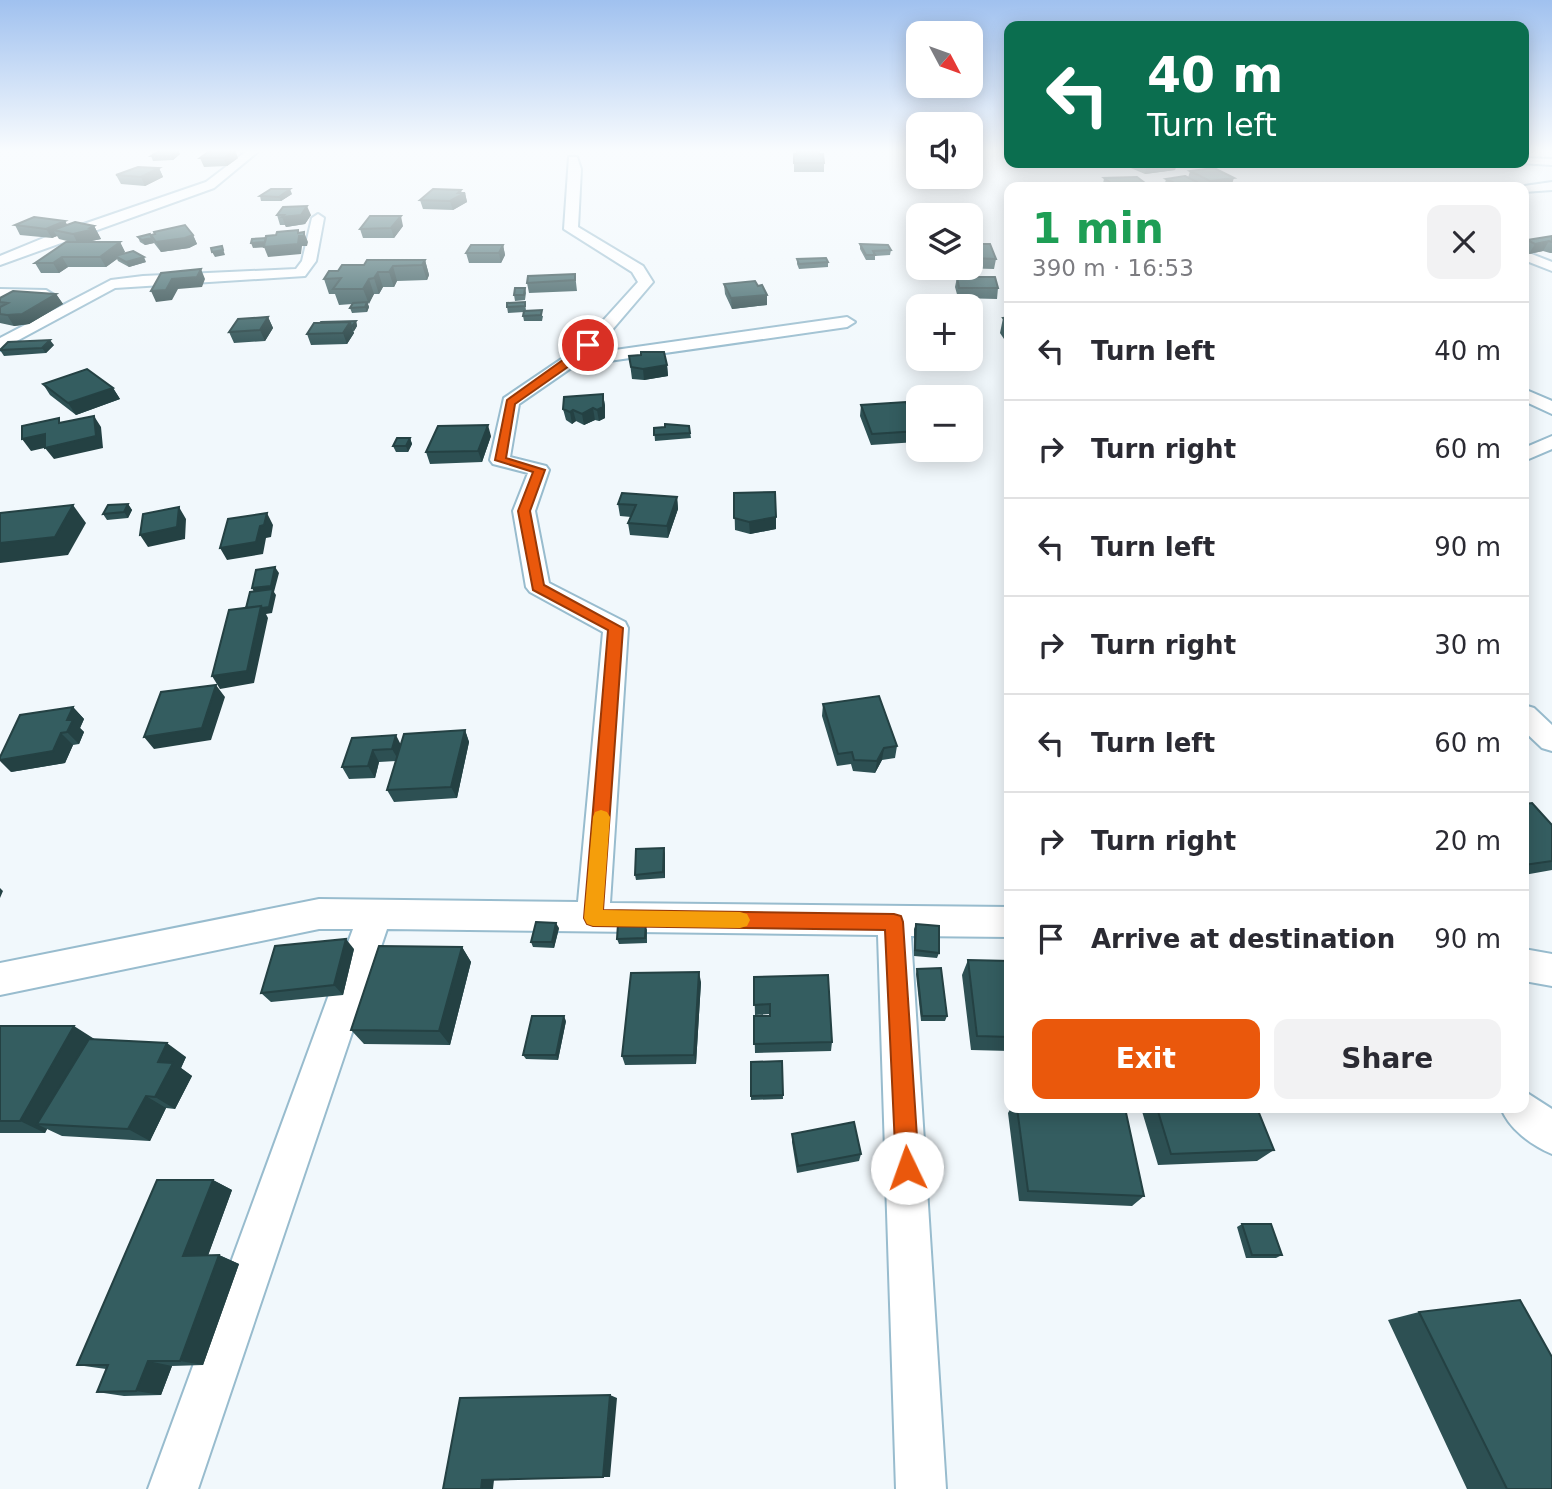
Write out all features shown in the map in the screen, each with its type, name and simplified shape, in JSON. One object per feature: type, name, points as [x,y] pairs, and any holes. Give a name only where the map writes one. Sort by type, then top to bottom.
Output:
[{"type":"street","points":[[0,261],[110,219]]},
{"type":"street","points":[[0,345],[111,285],[143,280],[300,273],[309,261],[318,219]]},
{"type":"street","points":[[572,219],[571,229],[638,269],[646,282],[606,327],[569,362],[510,402],[500,460],[539,470],[524,511],[538,587],[616,628],[593,918]]},
{"type":"street","points":[[1529,257],[1552,267]]},
{"type":"street","points":[[0,294],[91,297]]},
{"type":"street","points":[[569,362],[847,321]]},
{"type":"street","points":[[1529,396],[1552,408]]},
{"type":"street","points":[[1529,453],[1552,442]]},
{"type":"street","points":[[1529,720],[1552,741]]},
{"type":"street","points":[[0,979],[319,914],[1004,922]]},
{"type":"street","points":[[173,1489],[375,915]]},
{"type":"street","points":[[894,922],[921,1489]]},
{"type":"street","points":[[1529,966],[1552,970]]},
{"type":"street","points":[[1526,1113],[1552,1134]]},
{"type":"building","points":[[28,219],[65,221],[46,229],[15,225]]},
{"type":"building","points":[[367,219],[398,219],[391,228],[360,229]]},
{"type":"building","points":[[75,222],[94,226],[90,228],[95,229],[73,234],[53,230]]},
{"type":"building","points":[[185,225],[193,235],[156,242],[151,235],[155,234],[154,232]]},
{"type":"building","points":[[298,230],[298,233],[304,232],[304,236],[299,236],[298,244],[264,247],[266,236]]},
{"type":"building","points":[[150,234],[152,238],[142,240],[138,237]]},
{"type":"building","points":[[1552,236],[1552,242],[1535,244],[1529,240]]},
{"type":"building","points":[[266,238],[265,242],[251,243],[252,239]]},
{"type":"building","points":[[66,242],[120,242],[100,257],[62,257],[53,263],[35,263]]},
{"type":"building","points":[[860,244],[888,245],[891,250],[873,251],[875,255],[866,255]]},
{"type":"building","points":[[983,244],[990,244],[996,259],[983,258]]},
{"type":"building","points":[[471,245],[503,245],[499,253],[466,253]]},
{"type":"building","points":[[222,246],[223,250],[212,252],[211,248]]},
{"type":"building","points":[[133,251],[144,257],[126,262],[115,256]]},
{"type":"building","points":[[826,258],[828,262],[799,264],[797,259]]},
{"type":"building","points":[[367,260],[425,260],[422,265],[393,266],[389,272],[378,272],[374,278],[369,279],[363,289],[333,289],[341,278],[324,279],[329,271],[338,271],[342,265],[364,265]]},
{"type":"building","points":[[201,269],[197,277],[172,279],[166,290],[151,291],[161,273]]},
{"type":"building","points":[[575,274],[575,280],[527,283],[528,276]]},
{"type":"building","points":[[995,277],[998,288],[959,288],[958,280]]},
{"type":"building","points":[[755,281],[758,286],[762,285],[767,295],[731,298],[724,284]]},
{"type":"building","points":[[515,288],[525,288],[524,295],[514,295]]},
{"type":"building","points":[[13,291],[56,294],[22,314],[0,314],[0,307],[8,303],[0,302],[0,298]]},
{"type":"building","points":[[367,302],[365,307],[350,308],[353,303]]},
{"type":"building","points":[[525,302],[525,306],[507,307],[507,303]]},
{"type":"building","points":[[542,310],[541,315],[523,316],[524,311]]},
{"type":"building","points":[[268,317],[260,330],[229,332],[238,319]]},
{"type":"building","points":[[356,321],[352,326],[350,322],[320,323],[321,322]]},
{"type":"building","points":[[350,322],[343,333],[307,334],[314,323]]},
{"type":"building","points":[[50,340],[42,348],[0,350],[8,342]]},
{"type":"building","points":[[641,352],[664,352],[667,365],[643,369],[631,367],[629,356],[641,355]]},
{"type":"building","points":[[87,369],[113,388],[68,403],[43,384]]},
{"type":"building","points":[[603,394],[603,407],[597,410],[593,408],[582,414],[563,409],[564,397]]},
{"type":"building","points":[[906,402],[906,432],[872,434],[861,405]]},
{"type":"building","points":[[94,416],[96,436],[45,448],[45,434],[22,439],[22,426],[59,418],[59,423]]},
{"type":"building","points":[[665,424],[689,426],[690,433],[654,435],[654,428],[665,427]]},
{"type":"building","points":[[488,425],[478,451],[426,452],[438,426]]},
{"type":"building","points":[[397,438],[410,438],[406,446],[393,446]]},
{"type":"building","points":[[775,492],[776,517],[749,522],[734,518],[734,493]]},
{"type":"building","points":[[622,493],[677,497],[667,526],[628,523],[636,505],[618,504]]},
{"type":"building","points":[[128,504],[124,512],[103,514],[108,505]]},
{"type":"building","points":[[73,505],[55,537],[0,543],[0,513]]},
{"type":"building","points":[[179,507],[177,527],[140,535],[143,514]]},
{"type":"building","points":[[267,513],[256,542],[220,548],[228,519]]},
{"type":"building","points":[[275,567],[271,586],[252,588],[256,570]]},
{"type":"building","points":[[273,589],[269,607],[246,608],[250,592]]},
{"type":"building","points":[[261,606],[247,671],[212,676],[229,610]]},
{"type":"building","points":[[216,685],[202,728],[144,737],[161,692]]},
{"type":"building","points":[[879,696],[897,746],[884,748],[877,761],[854,760],[852,752],[838,754],[823,704]]},
{"type":"building","points":[[73,707],[67,720],[73,720],[67,732],[61,733],[53,751],[0,760],[20,715]]},
{"type":"building","points":[[465,730],[451,787],[387,790],[404,734]]},
{"type":"building","points":[[396,735],[392,749],[373,750],[368,766],[342,767],[352,738]]},
{"type":"building","points":[[1529,803],[1532,803],[1552,825],[1552,861],[1529,864]]},
{"type":"building","points":[[664,848],[663,872],[635,875],[636,849]]},
{"type":"building","points":[[536,922],[556,923],[552,942],[531,942]]},
{"type":"building","points":[[646,923],[645,938],[617,939],[618,924]]},
{"type":"building","points":[[916,924],[939,926],[939,953],[915,950]]},
{"type":"building","points":[[346,939],[334,985],[261,993],[275,946]]},
{"type":"building","points":[[379,946],[462,947],[439,1031],[351,1030]]},
{"type":"building","points":[[968,960],[1004,961],[1004,1037],[977,1036]]},
{"type":"building","points":[[941,968],[947,1016],[922,1016],[917,969]]},
{"type":"building","points":[[699,972],[694,1055],[622,1056],[631,973]]},
{"type":"building","points":[[828,975],[832,1042],[754,1044],[754,1016],[770,1016],[770,1004],[754,1005],[754,977]]},
{"type":"building","points":[[532,1016],[564,1016],[556,1055],[523,1055]]},
{"type":"building","points":[[0,1026],[74,1026],[20,1121],[0,1121]]},
{"type":"building","points":[[89,1039],[167,1043],[158,1062],[173,1063],[155,1097],[146,1096],[128,1129],[37,1124]]},
{"type":"building","points":[[782,1061],[783,1095],[751,1096],[751,1062]]},
{"type":"building","points":[[1018,1113],[1126,1113],[1144,1196],[1028,1191]]},
{"type":"building","points":[[1159,1113],[1259,1113],[1274,1150],[1171,1154]]},
{"type":"building","points":[[854,1122],[861,1154],[798,1166],[792,1134]]},
{"type":"building","points":[[157,1180],[213,1180],[183,1256],[219,1255],[180,1361],[148,1361],[136,1391],[97,1392],[108,1365],[77,1365]]},
{"type":"building","points":[[1242,1224],[1271,1224],[1282,1255],[1252,1255]]},
{"type":"building","points":[[1520,1300],[1552,1357],[1552,1489],[1507,1489],[1419,1312]]},
{"type":"building","points":[[610,1395],[603,1477],[482,1480],[481,1489],[443,1489],[460,1398]]},
{"type":"slow traffic","points":[[601,817],[593,918],[740,920]]},
{"type":"route","points":[[588,345],[569,362],[510,402],[500,460],[539,470],[524,511],[538,587],[616,628],[593,918],[894,922],[907,1168]]}]
